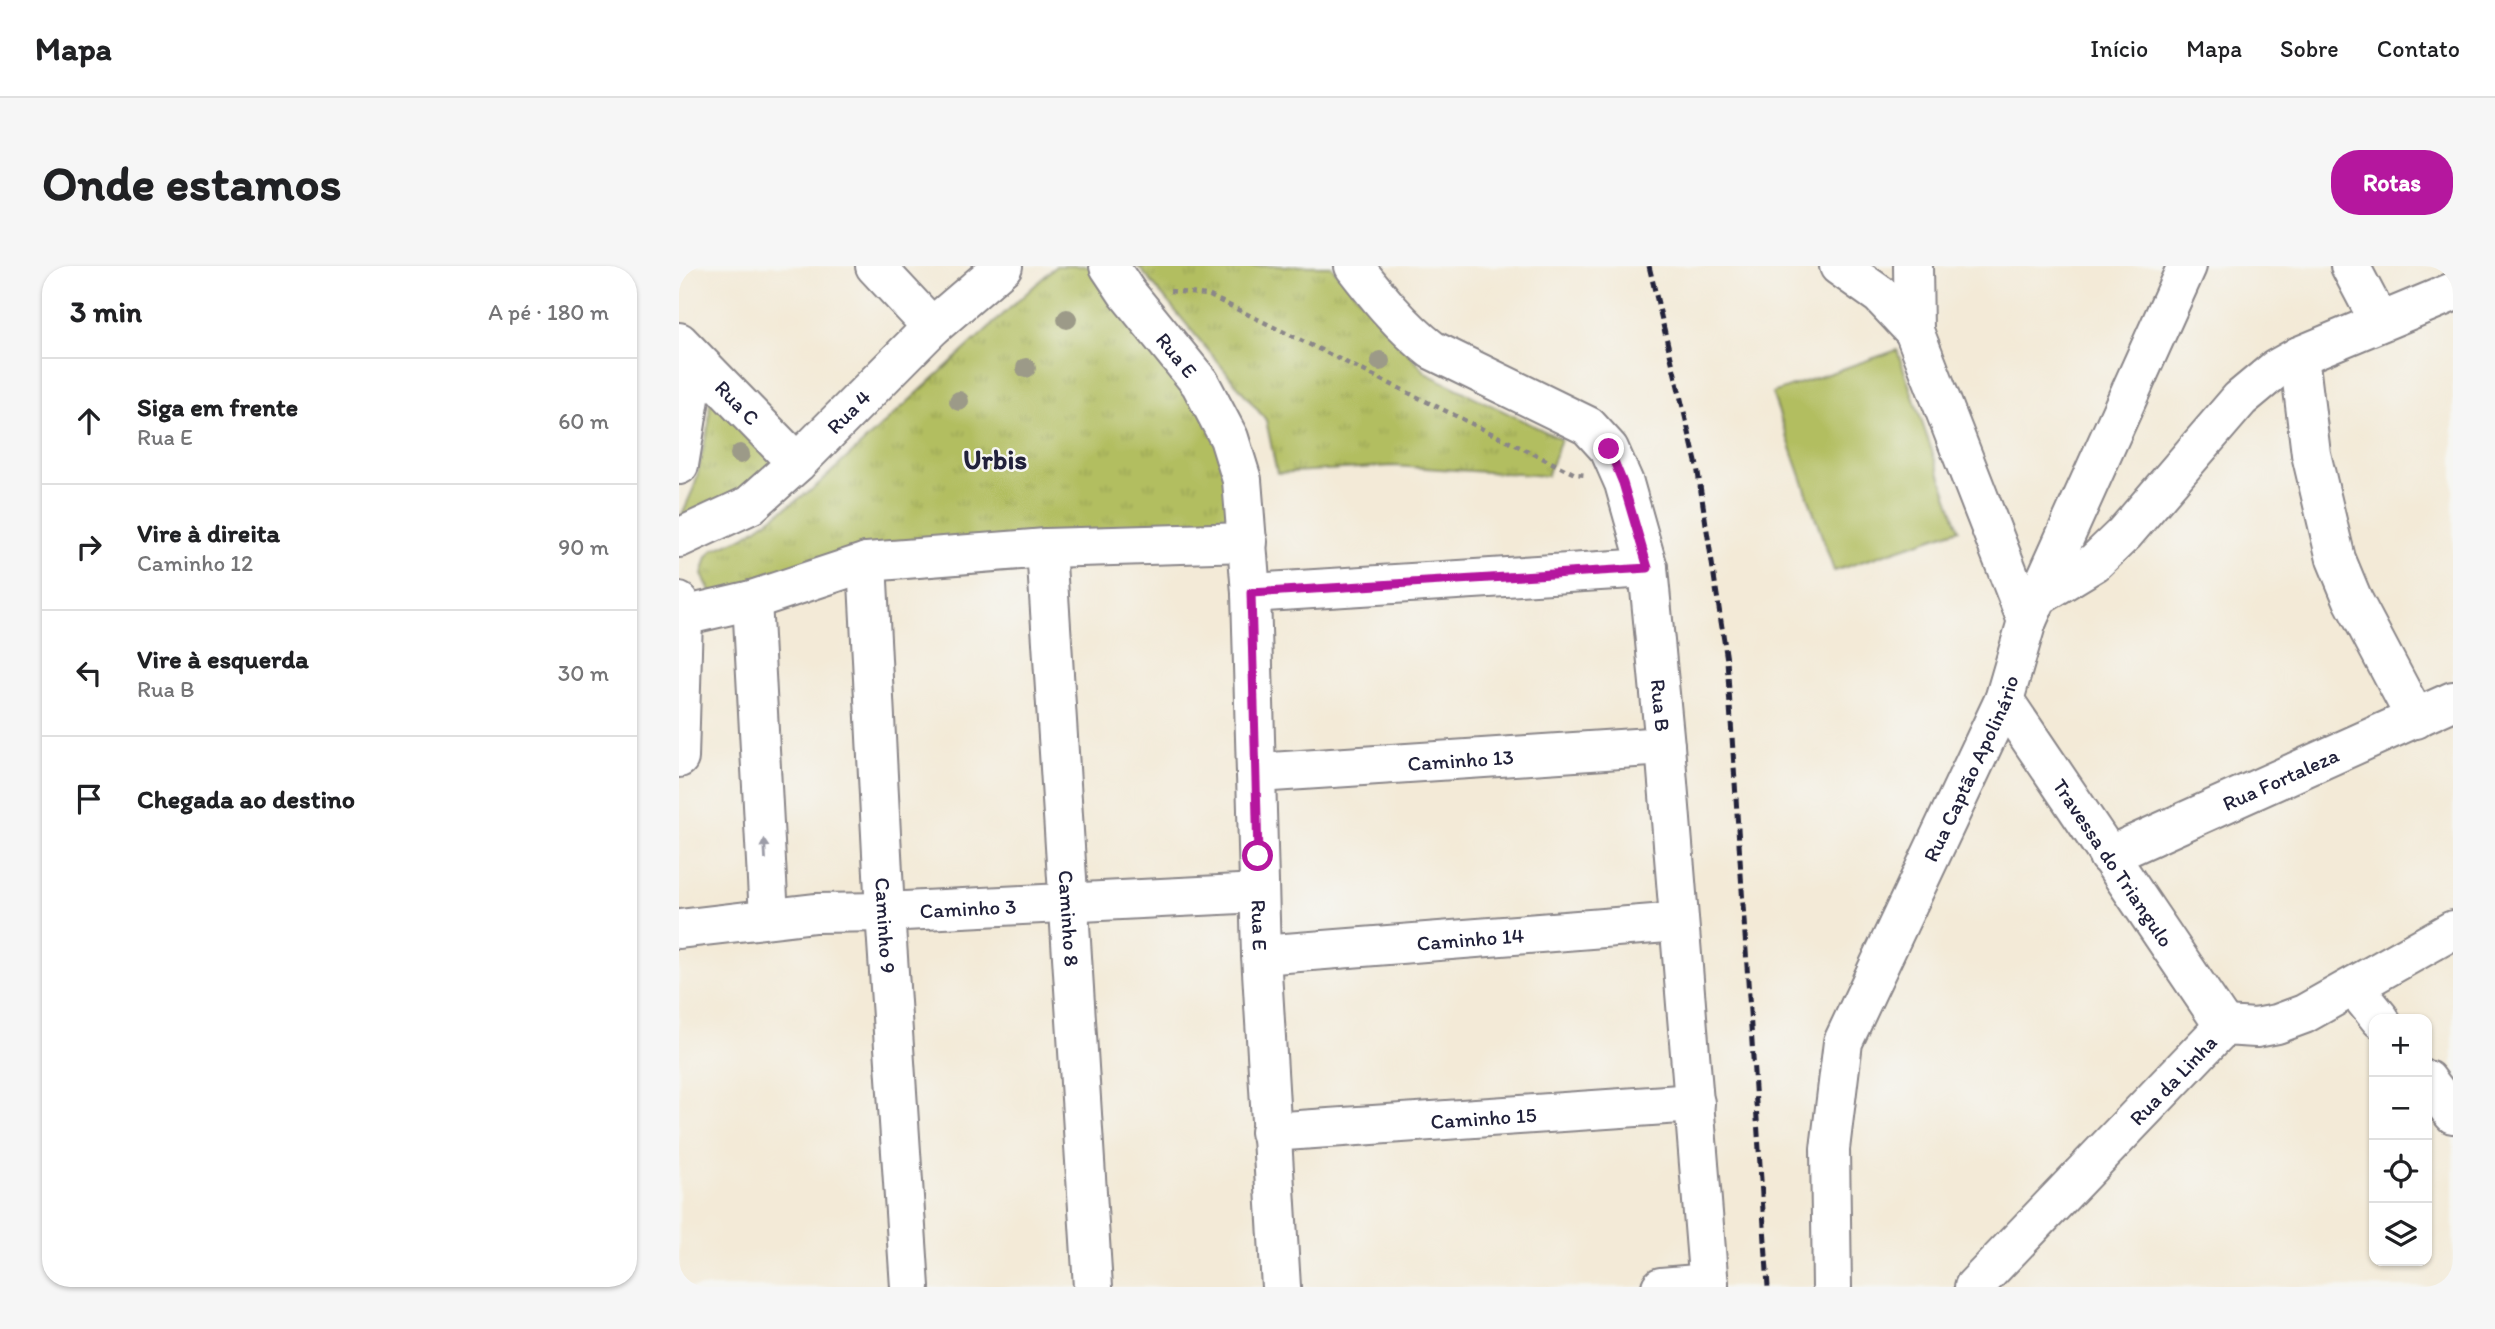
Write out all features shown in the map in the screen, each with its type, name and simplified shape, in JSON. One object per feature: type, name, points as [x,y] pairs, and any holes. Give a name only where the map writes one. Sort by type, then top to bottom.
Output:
[{"type":"street","points":[[876,266],[932,327]]},
{"type":"street","name":"Rua 4","points":[[679,538],[750,505],[797,463],[932,327],[1003,266]]},
{"type":"street","name":"Rua B","points":[[1354,266],[1389,311],[1411,334],[1432,350],[1588,426],[1609,449],[1623,483],[1648,568],[1709,1285]]},
{"type":"street","points":[[1839,266],[1880,295],[1914,331],[2033,608],[2095,562],[2125,534],[2240,399],[2276,369],[2379,321],[2453,292]]},
{"type":"street","points":[[1913,266],[1914,331]]},
{"type":"street","name":"Rua Captão Apolinário","points":[[1832,1287],[1830,1149],[1843,1042],[2004,700],[2033,608],[2187,266]]},
{"type":"street","points":[[2350,266],[2379,321]]},
{"type":"street","name":"Rua E","points":[[1118,280],[1200,383],[1229,438],[1242,480],[1251,593],[1261,955],[1281,1287]]},
{"type":"street","points":[[679,465],[684,347]]},
{"type":"street","name":"Rua C","points":[[684,347],[797,463]]},
{"type":"street","points":[[2299,356],[2311,454],[2336,559],[2353,600],[2416,719]]},
{"type":"street","points":[[679,756],[681,609],[752,600],[867,562],[1046,548],[1248,542]]},
{"type":"street","name":"Caminho 8","points":[[1046,548],[1093,1287]]},
{"type":"street","name":"Caminho 9","points":[[867,562],[885,912],[910,1287]]},
{"type":"street","points":[[1251,593],[1648,568]]},
{"type":"street","points":[[752,600],[769,917]]},
{"type":"street","name":"Travessa do Triangulo","points":[[2004,700],[2224,1026]]},
{"type":"street","name":"Rua Fortaleza","points":[[2108,856],[2453,701]]},
{"type":"street","name":"Caminho 13","points":[[1255,773],[1665,746]]},
{"type":"street","name":"Caminho 3","points":[[679,929],[815,914],[1259,893]]},
{"type":"street","name":"Caminho 14","points":[[1261,955],[1679,922]]},
{"type":"street","name":"Rua da Linha","points":[[1974,1287],[2224,1026],[2256,1028],[2304,1014],[2453,930]]},
{"type":"street","points":[[2354,987],[2376,1014]]},
{"type":"street","points":[[2432,1087],[2453,1114]]},
{"type":"street","name":"Caminho 15","points":[[1270,1132],[1695,1103]]},
{"type":"street","points":[[1661,1287],[1709,1285]]},
{"type":"path","points":[[1118,280],[1208,295],[1575,474],[1623,483]]},
{"type":"green space","points":[[1056,266],[1089,266],[1187,377],[1217,421],[1235,526],[711,592],[702,575],[707,557],[713,550],[744,537],[814,488]]},
{"type":"green space","points":[[1138,266],[1331,266],[1427,374],[1561,439],[1547,476],[1393,466],[1277,473],[1266,420]]},
{"type":"green space","points":[[1897,350],[1959,529],[1834,571],[1772,393]]},
{"type":"green space","points":[[710,399],[795,479],[680,519],[695,485],[709,423]]},
{"type":"railway","points":[[1649,266],[1697,466],[1727,660],[1768,1287]]},
{"type":"district","name":"Urbis","points":[[995,459]]},
{"type":"route","points":[[1258,856],[1251,593],[1648,568],[1623,483],[1609,449]]}]
